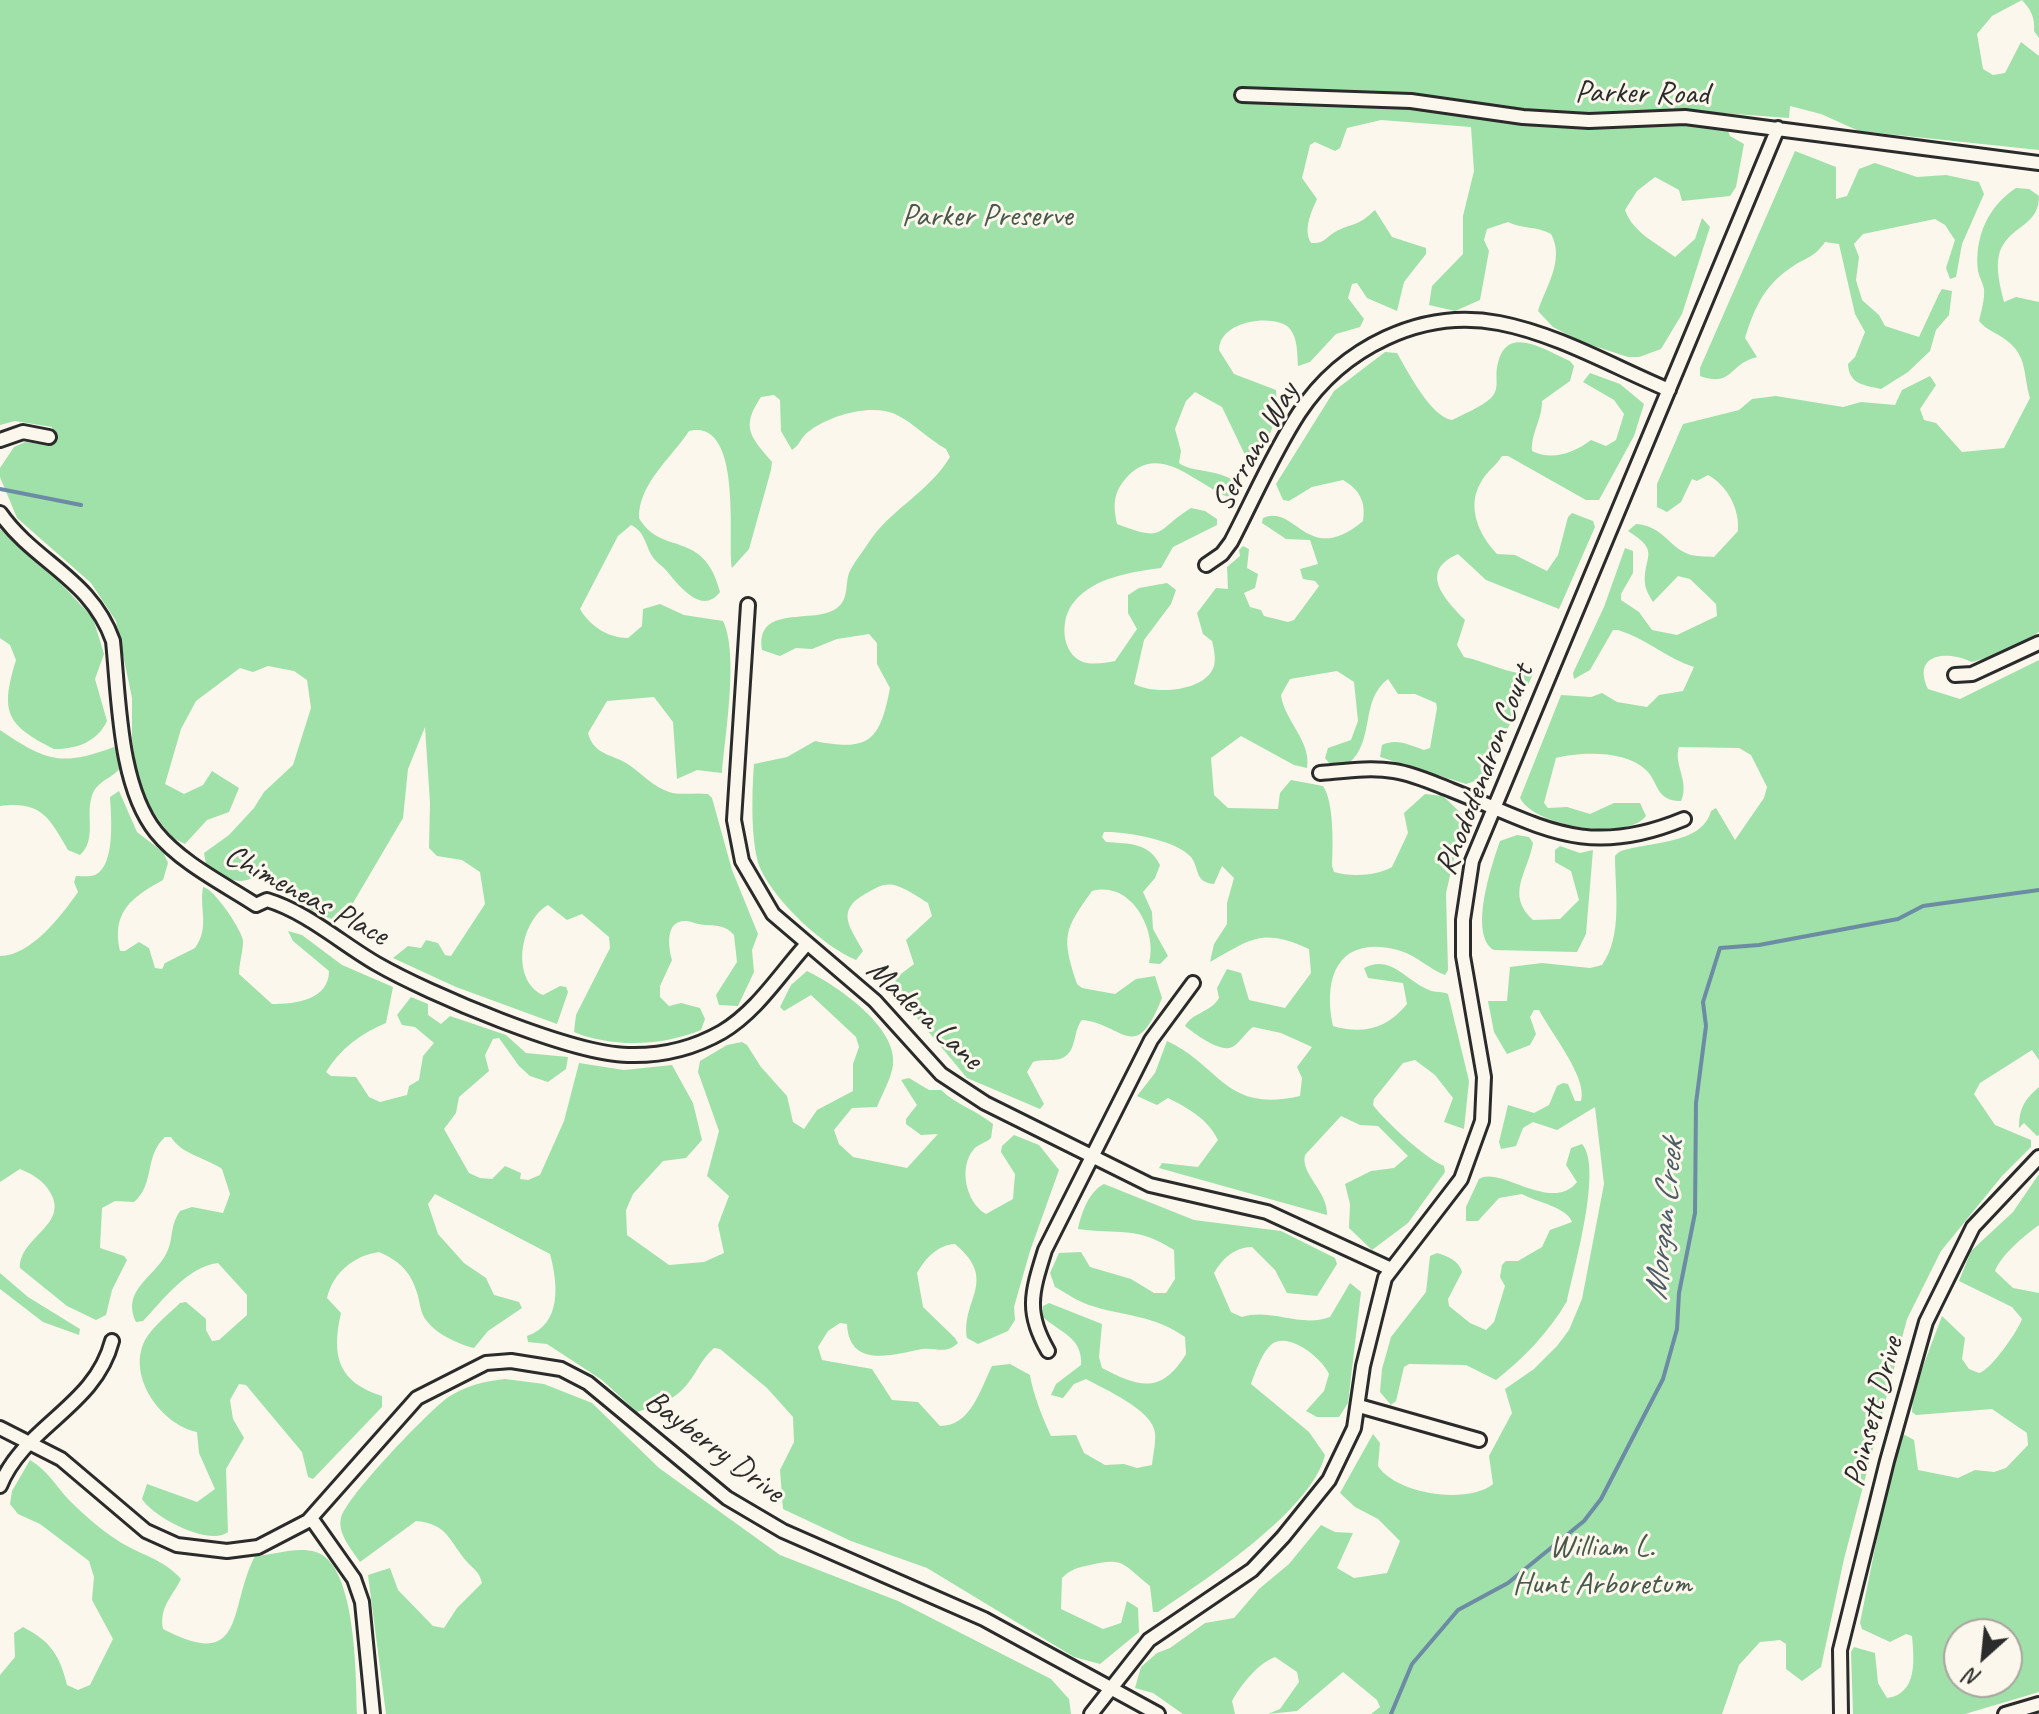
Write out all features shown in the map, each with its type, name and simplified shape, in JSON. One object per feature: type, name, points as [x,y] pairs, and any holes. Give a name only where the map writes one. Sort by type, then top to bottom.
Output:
[{"type":"street","name":"Parker Road","points":[[1242,95],[1411,101],[1523,117],[1589,121],[1685,117],[2039,163]]},
{"type":"street","name":"Rhododendron Court","points":[[1091,1714],[1108,1688],[1149,1640],[1252,1570],[1283,1537],[1329,1480],[1354,1428],[1375,1314],[1391,1269],[1461,1179],[1479,1136],[1484,1110],[1484,1077],[1465,984],[1463,920],[1472,861],[1778,128]]},
{"type":"street","name":"Serrano Way","points":[[1206,565],[1222,554],[1231,542],[1298,415],[1312,395],[1347,360],[1384,338],[1447,321],[1499,323],[1565,346],[1669,390]]},
{"type":"street","points":[[0,440],[23,432],[49,437]]},
{"type":"street","name":"Chimeneas Place","points":[[0,513],[21,537],[82,590],[107,624],[113,641],[131,778],[142,810],[157,833],[185,857],[256,905],[267,900],[288,908],[379,965],[482,1012],[570,1043],[625,1055],[662,1053],[695,1045],[722,1032],[763,997],[806,945]]},
{"type":"street","name":"Madera Lane","points":[[748,605],[733,800],[735,830],[742,861],[761,898],[806,945],[875,1001],[919,1053],[953,1084],[1092,1157],[1170,1192],[1267,1212],[1391,1269]]},
{"type":"street","points":[[1955,675],[1972,674],[2039,643]]},
{"type":"street","points":[[1320,773],[1393,770],[1546,830],[1604,839],[1642,834],[1684,819]]},
{"type":"street","points":[[1048,1351],[1033,1325],[1036,1278],[1045,1250],[1151,1040],[1193,983]]},
{"type":"street","name":"Poinsett Drive","points":[[1841,1714],[1840,1650],[1887,1461],[1926,1322],[1973,1227],[2039,1157]]},
{"type":"street","points":[[0,1486],[5,1473],[30,1442],[99,1376],[112,1341]]},
{"type":"street","name":"Bayberry Drive","points":[[311,1518],[417,1398],[462,1372],[486,1363],[511,1361],[561,1369],[588,1383],[727,1498],[783,1531],[984,1619],[1158,1714]]},
{"type":"street","points":[[1359,1406],[1479,1440]]},
{"type":"street","points":[[0,1428],[61,1459],[132,1522],[177,1545],[208,1550],[258,1547],[311,1518],[354,1579],[362,1602],[373,1714]]},
{"type":"street","points":[[2005,1714],[2039,1704]]},
{"type":"green space","name":"Parker Preserve","points":[[0,0],[2022,0],[1992,16],[1977,34],[1983,69],[1993,75],[2005,73],[2021,42],[2039,56],[2039,150],[1859,131],[1821,114],[1790,106],[1789,118],[1721,113],[1730,136],[1744,144],[1736,187],[1730,196],[1682,201],[1679,190],[1655,177],[1637,191],[1625,210],[1646,237],[1675,257],[1695,239],[1702,218],[1710,227],[1682,314],[1661,349],[1639,357],[1628,357],[1582,342],[1553,327],[1538,311],[1553,273],[1556,253],[1551,234],[1540,230],[1508,222],[1487,229],[1484,240],[1489,251],[1480,300],[1455,311],[1429,305],[1432,286],[1463,254],[1463,216],[1474,171],[1471,127],[1381,120],[1347,128],[1340,148],[1335,151],[1315,142],[1310,145],[1302,178],[1317,199],[1308,227],[1311,243],[1322,242],[1375,210],[1392,237],[1426,248],[1426,254],[1404,282],[1397,311],[1367,298],[1357,283],[1352,284],[1348,298],[1364,319],[1360,327],[1336,334],[1310,362],[1298,366],[1297,346],[1290,329],[1274,321],[1239,325],[1222,339],[1219,350],[1234,374],[1276,390],[1275,417],[1267,441],[1257,456],[1246,457],[1222,407],[1195,392],[1186,401],[1175,429],[1181,451],[1179,463],[1228,478],[1236,482],[1237,489],[1228,497],[1164,464],[1152,463],[1139,467],[1127,477],[1115,499],[1117,524],[1144,533],[1159,532],[1191,508],[1205,511],[1217,519],[1217,525],[1173,547],[1161,568],[1114,577],[1082,594],[1069,609],[1065,626],[1066,643],[1075,657],[1091,663],[1115,661],[1137,629],[1128,613],[1128,595],[1139,588],[1167,583],[1176,590],[1171,604],[1144,640],[1134,684],[1166,690],[1201,681],[1209,675],[1215,657],[1212,641],[1203,634],[1197,613],[1216,588],[1228,589],[1227,567],[1240,556],[1239,550],[1243,546],[1249,549],[1247,568],[1258,574],[1255,588],[1244,593],[1250,607],[1261,610],[1264,616],[1288,622],[1294,620],[1319,586],[1315,581],[1303,579],[1300,569],[1318,564],[1310,540],[1286,539],[1262,523],[1263,518],[1274,516],[1285,519],[1315,537],[1328,538],[1344,534],[1363,521],[1364,508],[1360,497],[1343,480],[1312,487],[1289,501],[1283,500],[1276,484],[1334,391],[1385,352],[1397,353],[1428,402],[1452,420],[1494,395],[1501,354],[1516,342],[1537,346],[1570,361],[1574,366],[1570,381],[1542,401],[1532,444],[1532,451],[1540,454],[1563,454],[1591,440],[1606,446],[1616,440],[1624,414],[1614,400],[1583,382],[1590,373],[1620,384],[1644,404],[1634,436],[1599,500],[1586,500],[1508,456],[1502,456],[1483,478],[1477,491],[1477,520],[1497,554],[1515,555],[1547,571],[1558,555],[1568,517],[1572,513],[1593,521],[1595,527],[1559,609],[1486,580],[1458,554],[1439,569],[1439,586],[1465,620],[1457,645],[1464,657],[1533,674],[1485,778],[1466,784],[1380,757],[1382,745],[1387,743],[1403,743],[1424,750],[1430,748],[1437,708],[1436,703],[1415,694],[1398,694],[1388,679],[1373,698],[1357,755],[1348,764],[1329,763],[1325,758],[1328,748],[1351,740],[1358,721],[1354,682],[1337,671],[1290,679],[1281,695],[1302,740],[1307,768],[1294,765],[1241,736],[1211,758],[1214,795],[1228,808],[1278,809],[1280,793],[1291,780],[1323,786],[1331,813],[1332,866],[1334,872],[1341,874],[1371,874],[1392,867],[1408,833],[1404,813],[1425,794],[1443,796],[1464,816],[1446,893],[1448,970],[1445,975],[1401,951],[1363,948],[1350,953],[1340,963],[1330,990],[1333,1026],[1355,1030],[1383,1024],[1407,1004],[1403,983],[1368,978],[1364,968],[1382,964],[1390,966],[1429,990],[1448,994],[1469,1081],[1464,1129],[1444,1122],[1453,1098],[1435,1075],[1415,1060],[1403,1063],[1374,1099],[1373,1105],[1387,1120],[1417,1148],[1444,1166],[1445,1172],[1408,1223],[1372,1250],[1349,1228],[1350,1204],[1345,1184],[1371,1171],[1394,1168],[1408,1156],[1378,1126],[1360,1125],[1341,1116],[1305,1155],[1306,1169],[1323,1198],[1327,1215],[1159,1168],[1162,1163],[1198,1167],[1218,1140],[1203,1120],[1168,1098],[1157,1105],[1137,1096],[1155,1073],[1167,1041],[1239,1093],[1275,1100],[1300,1096],[1302,1078],[1297,1067],[1312,1047],[1281,1033],[1253,1027],[1234,1046],[1223,1048],[1185,1026],[1219,998],[1217,988],[1227,969],[1241,973],[1249,1000],[1285,1008],[1311,973],[1309,949],[1280,939],[1248,942],[1210,962],[1214,944],[1227,924],[1227,903],[1234,878],[1222,866],[1214,884],[1208,883],[1200,878],[1191,857],[1174,846],[1137,835],[1104,832],[1102,837],[1106,842],[1144,848],[1160,865],[1155,878],[1143,892],[1152,912],[1153,929],[1168,956],[1160,964],[1149,963],[1150,937],[1139,911],[1119,893],[1092,891],[1068,934],[1067,944],[1077,984],[1082,988],[1115,994],[1136,979],[1155,976],[1162,998],[1153,1019],[1136,1036],[1082,1020],[1066,1056],[1033,1062],[1027,1072],[1044,1104],[1040,1109],[967,1078],[892,988],[897,977],[914,964],[906,940],[932,916],[928,903],[894,885],[879,887],[856,900],[850,907],[848,920],[863,951],[856,960],[829,945],[802,922],[768,883],[757,860],[753,833],[754,764],[787,757],[815,741],[848,745],[869,738],[882,720],[890,688],[877,664],[877,643],[869,634],[837,639],[812,649],[796,648],[780,656],[762,650],[762,635],[768,626],[777,621],[827,613],[837,608],[845,596],[849,573],[869,542],[931,481],[950,457],[946,449],[895,414],[874,410],[838,416],[816,426],[792,450],[781,431],[780,400],[774,395],[761,397],[750,425],[758,446],[772,462],[771,470],[749,549],[732,568],[731,510],[725,462],[718,443],[706,432],[689,431],[650,482],[640,506],[639,518],[648,530],[659,537],[704,559],[713,572],[720,592],[713,599],[705,601],[690,595],[653,558],[642,535],[631,525],[618,536],[580,609],[600,630],[613,636],[628,638],[642,626],[643,609],[660,604],[684,615],[723,621],[728,635],[731,674],[722,773],[697,770],[677,779],[673,722],[654,697],[607,701],[588,733],[600,751],[626,763],[659,787],[674,793],[708,794],[712,798],[732,870],[758,934],[752,950],[754,972],[738,1006],[719,1005],[716,995],[737,962],[734,935],[728,929],[687,921],[675,924],[672,929],[669,941],[672,960],[660,986],[660,997],[669,1006],[681,1003],[700,1008],[705,1019],[701,1030],[670,1039],[638,1043],[605,1041],[574,1032],[576,1015],[610,948],[609,937],[582,914],[567,920],[548,905],[538,913],[525,937],[523,964],[526,977],[543,995],[560,986],[566,987],[568,992],[557,1024],[456,987],[393,958],[408,946],[421,948],[426,940],[438,943],[445,955],[451,956],[485,904],[480,872],[462,860],[437,856],[429,848],[430,803],[425,727],[408,769],[403,818],[343,920],[323,916],[265,881],[255,877],[235,880],[206,864],[204,853],[229,835],[264,792],[293,765],[311,708],[307,680],[294,671],[268,666],[253,672],[240,668],[196,701],[181,729],[165,784],[184,794],[203,785],[212,771],[239,788],[229,812],[207,820],[185,844],[173,838],[139,790],[132,739],[132,698],[116,621],[91,583],[17,518],[0,477],[0,468],[14,447],[25,442],[48,445],[54,441],[52,427],[15,421],[0,425]]},
{"type":"green space","points":[[2022,0],[2039,0],[2039,38],[2034,31],[2032,14]]},
{"type":"green space","points":[[1795,151],[1836,167],[1836,199],[1847,196],[1859,169],[1875,163],[1917,177],[1946,175],[1979,182],[1984,194],[1962,244],[1956,277],[1950,279],[1946,268],[1955,240],[1945,225],[1935,219],[1863,234],[1854,244],[1859,257],[1856,280],[1862,300],[1879,315],[1885,326],[1919,337],[1942,289],[1952,291],[1949,315],[1936,330],[1930,351],[1908,372],[1881,389],[1854,380],[1849,371],[1848,364],[1855,357],[1865,332],[1855,314],[1839,244],[1825,242],[1812,255],[1780,276],[1761,299],[1745,338],[1757,357],[1719,379],[1700,376],[1700,368]]},
{"type":"green space","name":"William L. Hunt Arboretum","points":[[2016,188],[2029,189],[2039,196],[2035,213],[2003,245],[1998,266],[2004,302],[2016,297],[2039,302],[2039,632],[2006,652],[1972,662],[1953,656],[1935,658],[1928,661],[1924,677],[1928,689],[1960,699],[2039,660],[2039,1060],[2032,1050],[1980,1083],[1974,1094],[1995,1125],[2031,1140],[2031,1147],[2002,1176],[1941,1251],[1907,1319],[1844,1559],[1821,1667],[1802,1681],[1786,1669],[1786,1644],[1780,1640],[1760,1642],[1739,1665],[1722,1714],[1371,1714],[1380,1707],[1377,1700],[1343,1672],[1297,1711],[1268,1714],[1280,1709],[1299,1682],[1297,1672],[1275,1657],[1256,1670],[1240,1688],[1232,1701],[1235,1714],[1183,1714],[1153,1693],[1135,1688],[1141,1667],[1157,1653],[1170,1648],[1205,1623],[1234,1618],[1259,1589],[1289,1564],[1321,1525],[1335,1532],[1353,1533],[1337,1568],[1354,1578],[1387,1573],[1400,1541],[1378,1519],[1355,1507],[1340,1493],[1373,1434],[1380,1443],[1378,1466],[1400,1484],[1415,1490],[1450,1495],[1467,1494],[1493,1484],[1489,1456],[1512,1413],[1505,1389],[1534,1369],[1569,1330],[1582,1299],[1604,1184],[1595,1107],[1557,1130],[1533,1122],[1523,1128],[1516,1146],[1501,1149],[1499,1142],[1508,1105],[1534,1113],[1549,1105],[1557,1086],[1563,1083],[1568,1084],[1575,1101],[1581,1101],[1582,1091],[1574,1068],[1539,1010],[1534,1010],[1530,1017],[1536,1034],[1530,1045],[1507,1054],[1494,1032],[1488,1001],[1507,1001],[1510,967],[1542,963],[1590,968],[1602,965],[1609,953],[1615,927],[1615,856],[1619,852],[1697,831],[1716,808],[1735,840],[1764,798],[1767,787],[1751,755],[1739,748],[1679,747],[1678,760],[1684,787],[1681,801],[1666,798],[1646,770],[1627,759],[1602,754],[1566,756],[1556,758],[1544,803],[1548,808],[1567,807],[1590,814],[1614,803],[1640,803],[1646,816],[1635,824],[1601,829],[1560,823],[1542,816],[1528,808],[1520,798],[1561,695],[1591,697],[1602,693],[1617,702],[1647,707],[1659,695],[1683,691],[1694,667],[1628,634],[1613,630],[1590,670],[1574,679],[1573,673],[1604,607],[1625,548],[1633,551],[1633,573],[1621,594],[1621,600],[1639,612],[1652,630],[1677,635],[1717,616],[1716,604],[1690,579],[1678,576],[1653,602],[1645,585],[1648,549],[1628,531],[1636,524],[1653,528],[1688,554],[1714,557],[1738,531],[1737,514],[1731,498],[1708,475],[1697,481],[1692,479],[1681,502],[1667,512],[1657,507],[1657,484],[1683,424],[1739,410],[1752,399],[1776,396],[1843,407],[1861,402],[1895,405],[1902,390],[1930,376],[1936,385],[1920,409],[1924,420],[1936,423],[1962,452],[2004,448],[2030,398],[2024,366],[2018,353],[2006,340],[1979,321],[1984,293],[1977,259],[1981,235],[1991,213]]},
{"type":"green space","points":[[0,529],[40,561],[93,618],[104,654],[95,679],[107,721],[98,734],[78,746],[54,749],[26,732],[11,715],[8,692],[16,660],[10,645],[0,638]]},
{"type":"green space","points":[[0,730],[30,749],[54,758],[80,757],[114,747],[120,750],[121,767],[93,793],[90,834],[80,855],[68,850],[49,820],[35,809],[0,806]]},
{"type":"green space","points":[[119,791],[137,832],[163,852],[168,863],[163,880],[133,900],[121,916],[120,951],[139,942],[149,948],[155,968],[162,969],[165,963],[195,948],[203,926],[203,887],[220,902],[242,936],[239,974],[272,1004],[309,998],[317,994],[327,981],[329,971],[293,941],[288,931],[302,935],[342,965],[393,987],[386,1023],[352,1043],[326,1072],[331,1076],[356,1077],[369,1097],[380,1102],[407,1095],[409,1086],[419,1080],[423,1056],[434,1043],[415,1027],[402,1025],[397,1015],[411,997],[428,1004],[428,1015],[441,1024],[450,1016],[506,1035],[526,1053],[568,1057],[566,1069],[548,1082],[530,1076],[499,1038],[493,1039],[485,1055],[489,1071],[459,1097],[456,1113],[444,1129],[469,1173],[492,1179],[505,1166],[521,1173],[520,1179],[528,1180],[540,1175],[564,1121],[579,1063],[624,1070],[672,1065],[693,1103],[702,1140],[686,1158],[663,1161],[633,1194],[626,1210],[627,1235],[669,1265],[704,1262],[724,1253],[718,1225],[729,1196],[707,1176],[719,1131],[698,1072],[700,1061],[727,1045],[742,1042],[747,1045],[761,1067],[787,1096],[793,1122],[804,1129],[817,1110],[853,1091],[853,1064],[859,1047],[856,1037],[811,995],[784,1011],[780,1007],[791,985],[807,971],[848,997],[876,1022],[886,1036],[893,1065],[877,1107],[852,1108],[834,1130],[839,1144],[853,1157],[907,1168],[938,1134],[921,1135],[906,1124],[906,1119],[917,1105],[901,1080],[909,1078],[929,1090],[941,1090],[993,1124],[991,1138],[976,1147],[969,1157],[965,1175],[973,1202],[986,1214],[1013,1199],[1015,1174],[1001,1152],[1002,1146],[1014,1135],[1039,1145],[1059,1170],[1030,1251],[1014,1307],[1015,1320],[1008,1331],[978,1344],[967,1338],[969,1312],[977,1280],[968,1257],[955,1244],[932,1254],[917,1273],[923,1307],[955,1338],[958,1343],[954,1347],[875,1356],[856,1348],[847,1324],[840,1323],[828,1331],[818,1347],[822,1360],[872,1369],[892,1400],[918,1402],[940,1426],[960,1420],[967,1413],[992,1366],[1010,1364],[1030,1375],[1051,1436],[1076,1435],[1084,1453],[1105,1465],[1124,1464],[1137,1468],[1152,1465],[1155,1433],[1152,1424],[1137,1408],[1086,1379],[1074,1384],[1063,1398],[1051,1395],[1056,1384],[1081,1365],[1081,1356],[1074,1341],[1043,1317],[1043,1306],[1049,1303],[1102,1324],[1099,1357],[1102,1368],[1127,1380],[1148,1384],[1158,1381],[1168,1376],[1186,1354],[1185,1337],[1173,1330],[1150,1320],[1089,1305],[1055,1287],[1050,1273],[1059,1253],[1081,1252],[1090,1267],[1131,1279],[1154,1293],[1166,1293],[1175,1279],[1174,1250],[1160,1242],[1127,1232],[1078,1229],[1090,1197],[1104,1184],[1194,1220],[1281,1231],[1335,1258],[1337,1264],[1317,1296],[1287,1293],[1275,1270],[1252,1247],[1230,1255],[1214,1273],[1231,1312],[1242,1317],[1264,1315],[1319,1320],[1330,1317],[1350,1283],[1361,1292],[1348,1403],[1339,1417],[1317,1417],[1306,1411],[1324,1391],[1329,1374],[1313,1354],[1296,1344],[1279,1341],[1272,1344],[1262,1357],[1251,1384],[1309,1432],[1325,1455],[1316,1476],[1300,1498],[1254,1542],[1158,1612],[1153,1612],[1150,1586],[1123,1564],[1101,1563],[1068,1573],[1062,1578],[1061,1609],[1103,1629],[1121,1623],[1127,1601],[1138,1608],[1139,1632],[1100,1664],[1074,1657],[927,1568],[851,1541],[783,1509],[780,1470],[794,1442],[793,1417],[767,1388],[720,1349],[714,1348],[709,1353],[679,1393],[637,1412],[602,1380],[547,1344],[528,1342],[527,1336],[546,1322],[555,1302],[555,1278],[550,1254],[435,1194],[428,1204],[438,1234],[464,1263],[486,1278],[494,1295],[519,1302],[522,1308],[488,1331],[474,1348],[461,1344],[430,1325],[423,1315],[412,1281],[393,1259],[379,1252],[361,1257],[339,1274],[327,1298],[341,1313],[337,1342],[341,1365],[356,1383],[382,1396],[382,1407],[313,1479],[308,1477],[302,1452],[246,1385],[239,1384],[230,1400],[233,1419],[244,1438],[226,1469],[228,1532],[209,1536],[169,1521],[142,1499],[147,1484],[197,1502],[215,1489],[199,1453],[197,1432],[184,1428],[160,1410],[144,1384],[140,1354],[156,1325],[180,1303],[186,1302],[206,1319],[206,1330],[212,1341],[219,1340],[247,1315],[247,1295],[218,1263],[186,1278],[143,1321],[136,1322],[133,1301],[141,1284],[167,1252],[180,1211],[192,1207],[223,1213],[230,1194],[222,1169],[187,1152],[171,1137],[165,1137],[154,1153],[145,1187],[134,1202],[115,1201],[102,1208],[100,1248],[124,1256],[127,1260],[112,1290],[106,1315],[96,1320],[67,1306],[20,1268],[27,1248],[54,1213],[50,1192],[37,1178],[20,1169],[0,1182],[0,956],[23,949],[45,933],[78,892],[74,882],[76,876],[93,876],[102,870],[111,839],[110,797]]},
{"type":"green space","points":[[1517,835],[1529,837],[1533,843],[1519,892],[1520,902],[1533,920],[1560,919],[1579,900],[1571,871],[1555,862],[1555,850],[1560,846],[1580,853],[1593,850],[1586,934],[1577,952],[1494,950],[1486,942],[1482,915],[1492,866],[1500,841]]},
{"type":"green space","points":[[2039,1087],[2037,1136],[2024,1123],[2019,1128],[2019,1121],[2024,1104]]},
{"type":"green space","points":[[1582,1144],[1588,1156],[1590,1174],[1585,1219],[1567,1301],[1544,1334],[1496,1380],[1466,1365],[1409,1364],[1404,1367],[1396,1401],[1391,1405],[1380,1392],[1382,1369],[1391,1337],[1426,1292],[1430,1256],[1441,1254],[1458,1265],[1462,1272],[1448,1299],[1449,1306],[1470,1323],[1486,1330],[1494,1322],[1505,1286],[1500,1277],[1502,1265],[1506,1261],[1518,1261],[1542,1247],[1550,1230],[1572,1222],[1564,1212],[1522,1194],[1499,1198],[1478,1221],[1466,1221],[1466,1207],[1479,1179],[1488,1176],[1499,1178],[1554,1193],[1566,1190],[1577,1182],[1566,1165],[1571,1148]]},
{"type":"green space","points":[[2039,1174],[2039,1225],[2008,1252],[1995,1271],[2013,1288],[2039,1293],[2039,1692],[2023,1697],[2023,1618],[1943,1618],[1943,1698],[2019,1698],[1965,1714],[1853,1714],[1851,1652],[1854,1647],[1875,1653],[1878,1683],[1887,1698],[1904,1690],[1912,1674],[1912,1636],[1906,1634],[1890,1642],[1862,1629],[1860,1623],[1886,1493],[1903,1434],[1914,1440],[1918,1470],[1958,1478],[1975,1470],[1994,1472],[2006,1468],[2028,1445],[2027,1433],[1992,1409],[1916,1415],[1912,1412],[1913,1393],[1942,1316],[1965,1338],[1962,1359],[1969,1369],[1979,1373],[2010,1341],[2022,1319],[2012,1307],[1959,1281],[1971,1251],[2013,1212]]},
{"type":"green space","points":[[0,1273],[28,1297],[80,1329],[79,1335],[43,1322],[0,1289]]},
{"type":"green space","points":[[505,1379],[544,1384],[592,1403],[659,1468],[780,1555],[898,1601],[1051,1679],[1069,1699],[1071,1714],[386,1714],[368,1575],[390,1568],[398,1590],[433,1626],[444,1628],[457,1608],[482,1583],[480,1576],[447,1535],[435,1526],[416,1521],[360,1562],[343,1535],[341,1518],[372,1474],[437,1406],[461,1390]]},
{"type":"green space","points":[[30,1460],[98,1526],[125,1545],[159,1561],[181,1579],[165,1608],[163,1629],[190,1641],[209,1643],[222,1639],[236,1613],[255,1556],[308,1550],[329,1561],[340,1578],[352,1625],[357,1714],[0,1714],[0,1675],[15,1657],[14,1633],[23,1627],[47,1644],[61,1665],[67,1685],[78,1690],[90,1685],[113,1639],[92,1600],[94,1577],[89,1561],[40,1524],[18,1514],[10,1504],[12,1491]]},
{"type":"waterway","points":[[0,489],[81,505]]},
{"type":"waterway","name":"Morgan Creek","points":[[1391,1714],[1412,1664],[1458,1610],[1508,1583],[1584,1521],[1601,1499],[1663,1379],[1677,1329],[1679,1293],[1695,1213],[1696,1103],[1706,1026],[1703,1002],[1720,948],[1759,945],[1898,919],[1923,906],[2039,890]]}]
